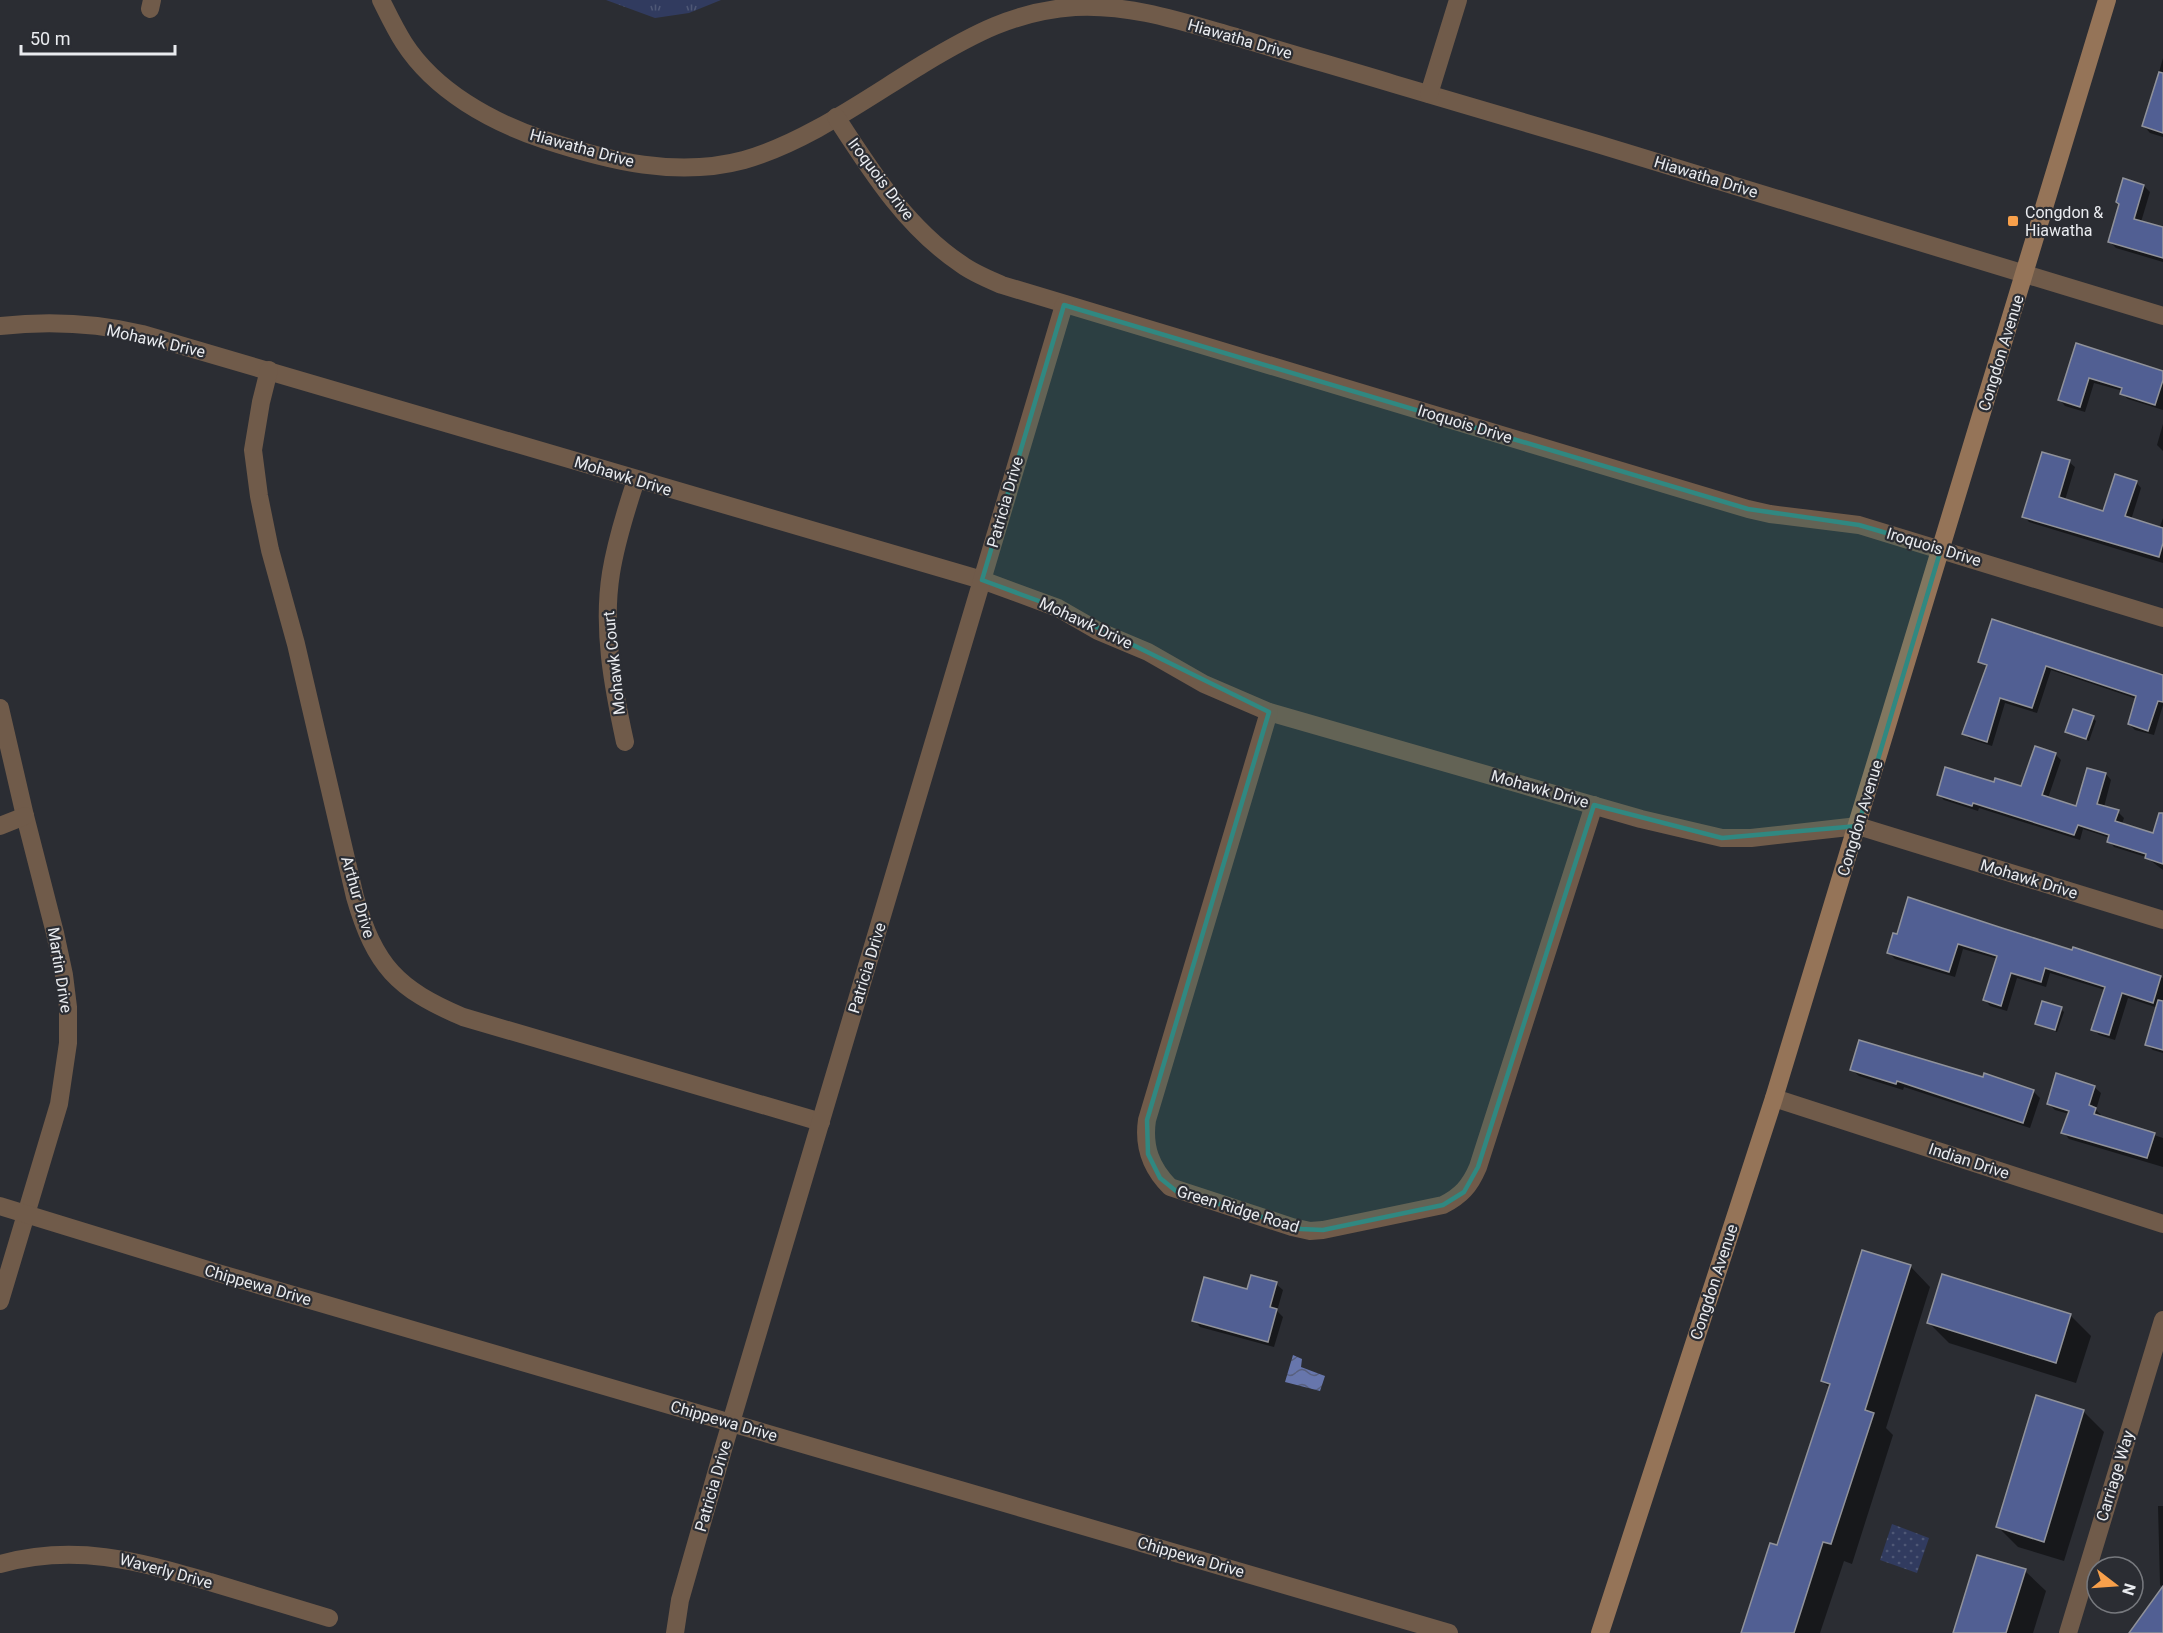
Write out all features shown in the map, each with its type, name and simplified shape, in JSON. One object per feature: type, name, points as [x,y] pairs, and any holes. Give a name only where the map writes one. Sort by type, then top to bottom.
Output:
[{"type":"street","name":"Hiawatha Drive","points":[[381,0],[406,46],[429,72],[465,102],[525,133],[609,159],[672,167],[728,163],[770,151],[836,117],[978,32],[1002,22],[1033,13],[1076,7],[1119,8],[1149,13],[1429,94],[2163,316]]},
{"type":"street","points":[[1429,94],[1458,0]]},
{"type":"street","name":"Congdon Avenue","points":[[1600,1633],[1774,1098],[2107,0]]},
{"type":"street","name":"Iroquois Drive","points":[[836,117],[887,193],[930,241],[962,266],[1002,285],[1748,509],[1770,514],[1859,525],[2163,618]]},
{"type":"street","name":"Patricia Drive","points":[[675,1633],[680,1600],[731,1423],[1064,305]]},
{"type":"street","name":"Mohawk Drive","points":[[0,326],[67,324],[126,331],[269,370],[636,480],[982,580],[1058,608],[1098,631],[1149,652],[1204,684],[1269,712],[1660,824],[1722,838],[1751,838],[1858,826],[2163,920]]},
{"type":"street","name":"Arthur Drive","points":[[269,370],[253,450],[259,496],[270,550],[296,644],[355,897],[364,928],[381,959],[392,973],[410,989],[429,1002],[463,1017],[821,1122]]},
{"type":"street","name":"Mohawk Court","points":[[625,742],[612,677],[608,600],[615,552],[636,480]]},
{"type":"street","name":"Martin Drive","points":[[0,708],[55,933],[68,1007],[68,1043],[59,1104],[0,1301]]},
{"type":"street","name":"Green Ridge Road","points":[[1269,712],[1147,1120],[1146,1137],[1152,1163],[1160,1178],[1170,1187],[1292,1227],[1310,1231],[1323,1230],[1443,1205],[1455,1200],[1469,1186],[1478,1167],[1594,805]]},
{"type":"street","points":[[0,826],[25,816]]},
{"type":"street","name":"Indian Drive","points":[[1774,1098],[2163,1224]]},
{"type":"street","name":"Chippewa Drive","points":[[0,1206],[218,1274],[1449,1633]]},
{"type":"street","name":"Carriage Way","points":[[2068,1633],[2163,1320]]},
{"type":"street","name":"Waverly Drive","points":[[0,1564],[36,1555],[82,1553],[103,1555],[153,1565],[329,1618]]},
{"type":"highlighted area","points":[[1064,305],[1748,509],[1859,525],[1941,549],[1858,826],[1722,838],[1594,805],[1478,1167],[1464,1192],[1443,1205],[1323,1230],[1301,1229],[1176,1191],[1160,1178],[1148,1154],[1147,1120],[1269,712],[1058,608],[982,580]]},
{"type":"green space","points":[[606,0],[721,0],[689,13],[655,18]]},
{"type":"green space","points":[[1892,1524],[1929,1538],[1917,1573],[1880,1560]]},
{"type":"water","points":[[1293,1355],[1302,1359],[1301,1367],[1325,1376],[1320,1391],[1285,1382]]},
{"type":"building","points":[[2159,72],[2163,73],[2163,133],[2142,126]]},
{"type":"building","points":[[2123,178],[2144,185],[2134,219],[2163,227],[2163,258],[2108,242],[2119,204],[2116,202]]},
{"type":"building","points":[[2076,343],[2163,371],[2163,380],[2155,405],[2120,394],[2122,388],[2089,378],[2080,407],[2058,400]]},
{"type":"building","points":[[2042,452],[2070,460],[2059,497],[2103,511],[2115,474],[2137,481],[2125,516],[2163,528],[2163,543],[2159,557],[2022,517]]},
{"type":"building","points":[[1992,619],[2163,675],[2163,702],[2158,701],[2148,731],[2128,724],[2136,696],[2046,666],[2032,708],[2000,698],[1987,742],[1962,734],[1987,665],[1978,662]]},
{"type":"building","points":[[2073,709],[2094,716],[2086,739],[2065,732]]},
{"type":"building","points":[[2035,746],[2056,753],[2042,795],[2076,806],[2087,768],[2106,773],[2097,804],[2119,810],[2115,821],[2153,833],[2159,813],[2163,813],[2163,864],[2145,858],[2146,854],[2107,842],[2109,835],[2078,825],[2074,835],[1973,803],[1972,806],[1937,795],[1945,767],[1994,782],[1995,778],[2021,786]]},
{"type":"building","points":[[1908,897],[2161,976],[2153,1003],[2122,993],[2109,1035],[2091,1030],[2105,987],[2045,968],[2041,982],[2011,973],[2001,1006],[1983,1000],[1997,956],[1958,944],[1949,972],[1887,953],[1893,933],[1897,934]]},
{"type":"building","points":[[2158,1000],[2163,1001],[2163,1050],[2145,1045]]},
{"type":"building","points":[[2042,1001],[2062,1007],[2055,1030],[2035,1024]]},
{"type":"building","points":[[1859,1040],[1983,1077],[1984,1073],[2034,1090],[2023,1123],[1897,1081],[1896,1084],[1850,1070]]},
{"type":"building","points":[[2056,1073],[2095,1086],[2089,1105],[2096,1108],[2094,1114],[2155,1133],[2147,1158],[2061,1133],[2069,1111],[2047,1104]]},
{"type":"building","points":[[1862,1250],[1911,1265],[1865,1410],[1874,1413],[1831,1544],[1823,1542],[1794,1633],[1741,1633],[1770,1543],[1777,1545],[1830,1384],[1821,1381]]},
{"type":"building","points":[[1942,1274],[2071,1314],[2056,1363],[1927,1323]]},
{"type":"building","points":[[1251,1275],[1277,1282],[1270,1307],[1277,1309],[1268,1342],[1192,1321],[1204,1277],[1247,1289]]},
{"type":"building","points":[[2036,1395],[2084,1410],[2044,1542],[1996,1527]]},
{"type":"building","points":[[1977,1555],[2026,1569],[2006,1633],[1953,1633]]},
{"type":"building","points":[[2163,1586],[2163,1633],[2129,1633],[2142,1615],[2145,1615],[2145,1611]]},
{"type":"place","name":"Congdon & Hiawatha","points":[[2013,221]]}]
